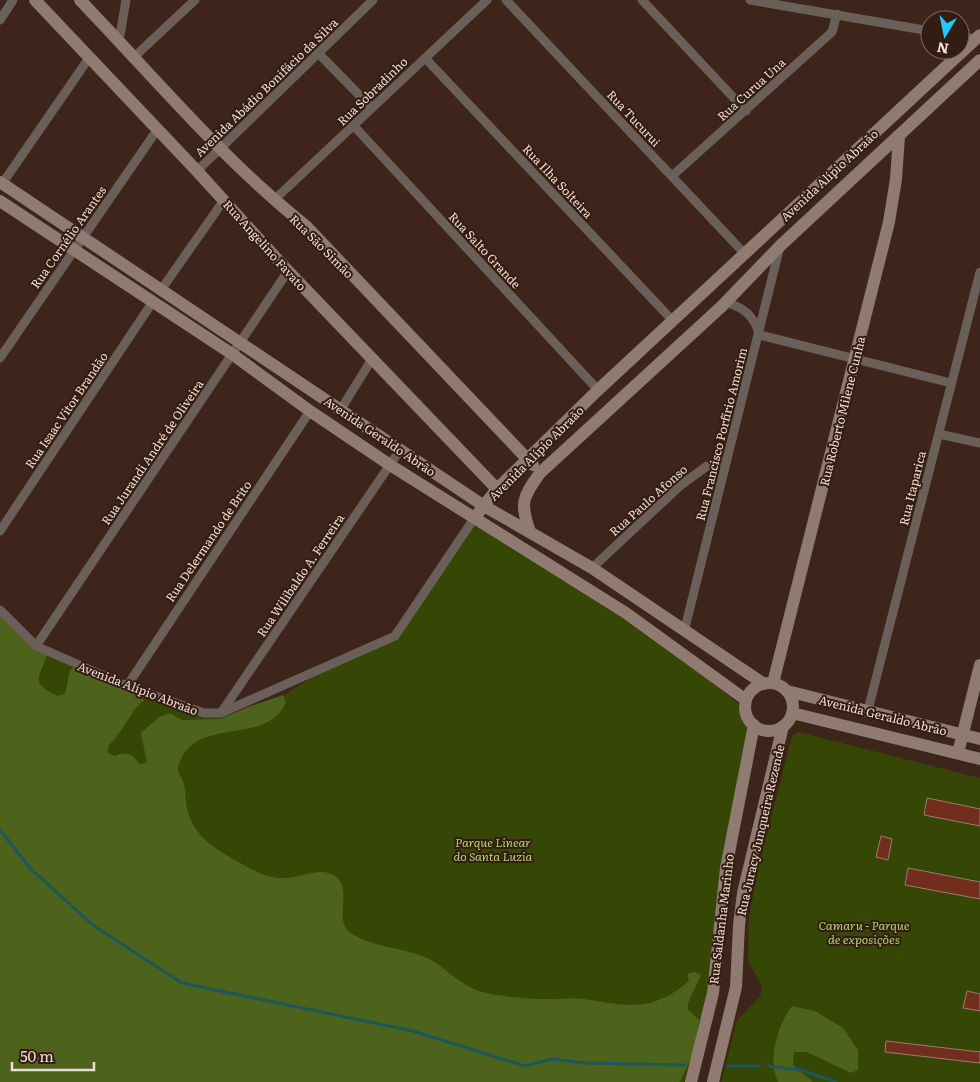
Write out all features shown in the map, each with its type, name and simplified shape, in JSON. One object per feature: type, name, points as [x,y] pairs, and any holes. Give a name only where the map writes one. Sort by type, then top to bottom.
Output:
[{"type":"street","points":[[0,20],[13,0]]},
{"type":"street","name":"Rua Angelino Favato","points":[[35,0],[197,171],[288,271],[497,490]]},
{"type":"street","name":"Rua São Simão","points":[[80,0],[220,150],[274,200],[306,226],[540,474]]},
{"type":"street","points":[[119,41],[126,0]]},
{"type":"street","points":[[134,57],[195,0]]},
{"type":"street","name":"Avenida Abádio Bonifácio da Silva","points":[[197,171],[373,0]]},
{"type":"street","name":"Rua Tucurui","points":[[506,0],[744,253]]},
{"type":"street","points":[[642,0],[746,111]]},
{"type":"street","points":[[750,0],[920,29]]},
{"type":"street","points":[[814,10],[816,0]]},
{"type":"street","name":"Rua Sobradinho","points":[[274,200],[354,126],[482,2]]},
{"type":"street","name":"Rua Curua Una","points":[[672,176],[832,32],[837,14]]},
{"type":"street","name":"Avenida Alípio Abraão","points":[[0,610],[36,646],[127,686],[204,713],[221,713],[395,636],[474,517],[497,490],[598,390],[978,37]]},
{"type":"street","points":[[318,53],[371,108]]},
{"type":"street","points":[[1,183],[89,58]]},
{"type":"street","name":"Rua Ilha Solteira","points":[[425,58],[673,322]]},
{"type":"street","name":"Avenida Alípio Abraão","points":[[530,532],[523,510],[523,500],[540,474],[725,302],[780,246],[980,60]]},
{"type":"street","name":"Rua Salto Grande","points":[[354,126],[598,390]]},
{"type":"street","name":"Rua Cornélio Arantes","points":[[0,358],[157,130]]},
{"type":"street","name":"Rua Roberto Milene Cunha","points":[[768,684],[856,359],[890,215],[896,179],[899,136]]},
{"type":"street","name":"Avenida Geraldo Abrão","points":[[1,183],[82,239],[161,290],[310,411],[390,465],[626,613],[746,700]]},
{"type":"street","points":[[161,290],[224,200]]},
{"type":"street","name":"Avenida Geraldo Abrão","points":[[0,201],[152,303],[341,409],[484,506],[592,568],[768,684],[787,691],[980,739]]},
{"type":"street","name":"Rua Francisco Porfírio Amorim","points":[[685,628],[760,335],[780,246]]},
{"type":"street","name":"Rua Jurandi André de Oliveira","points":[[36,646],[288,271]]},
{"type":"street","name":"Rua Itaparica","points":[[868,710],[939,434],[950,382],[980,272]]},
{"type":"street","points":[[708,288],[725,302],[746,310],[755,322],[760,335],[950,382]]},
{"type":"street","name":"Rua Isaac Vitor Brandão","points":[[0,531],[152,303]]},
{"type":"street","points":[[341,409],[372,359]]},
{"type":"street","name":"Rua Delermando de Brito","points":[[127,686],[310,411]]},
{"type":"street","points":[[939,434],[980,444]]},
{"type":"street","name":"Rua Wilibaldo A. Ferreira","points":[[221,713],[400,450]]},
{"type":"street","name":"Rua Paulo Afonso","points":[[592,568],[688,479],[707,466],[727,461]]},
{"type":"street","points":[[626,613],[637,598]]},
{"type":"street","points":[[958,753],[980,665]]},
{"type":"street","points":[[768,684],[753,689],[746,700],[745,712],[754,725],[769,731],[783,726],[792,713],[792,699],[787,691]]},
{"type":"street","name":"Avenida Geraldo Abrão","points":[[792,713],[980,759]]},
{"type":"street","name":"Rua Saldanha Marinho","points":[[691,1082],[712,993],[726,868],[754,725]]},
{"type":"street","name":"Rua Juracy Junqueira Rezende","points":[[713,1082],[736,987],[743,893],[783,726]]},
{"type":"green space","name":"Parque Linear do Santa Luzia","points":[[475,517],[626,613],[740,705],[750,727],[716,966],[691,1082],[0,1082],[2,614],[36,646],[204,713],[257,713],[321,671],[395,636]]},
{"type":"green space","points":[[0,612],[28,644],[47,654],[39,683],[48,691],[58,696],[65,694],[70,670],[74,667],[142,697],[144,701],[136,707],[118,735],[108,746],[108,753],[115,756],[129,754],[139,764],[147,763],[141,733],[159,717],[170,713],[182,720],[221,719],[283,695],[286,702],[278,715],[266,723],[252,728],[206,737],[193,744],[183,755],[178,770],[184,784],[188,811],[193,824],[204,839],[226,855],[258,872],[280,878],[292,878],[317,872],[330,873],[335,876],[343,889],[343,921],[351,933],[359,938],[429,959],[474,989],[511,997],[531,999],[579,998],[636,1005],[653,1002],[677,990],[689,980],[687,974],[695,972],[701,975],[688,1003],[688,1010],[699,1020],[694,1051],[681,1080],[679,1082],[0,1082]]},
{"type":"green space","name":"Camaru - Parque de exposições","points":[[798,732],[980,778],[980,1082],[721,1082],[737,1020],[760,997],[762,986],[748,961],[749,918],[758,869],[792,736]]},
{"type":"green space","points":[[792,1006],[815,1011],[843,1028],[858,1050],[858,1070],[851,1073],[807,1052],[794,1052],[793,1065],[813,1082],[778,1082],[775,1073],[774,1053],[782,1023]]},
{"type":"building","points":[[927,798],[980,809],[980,826],[924,815]]},
{"type":"building","points":[[881,836],[892,839],[888,860],[876,857]]},
{"type":"building","points":[[908,868],[980,882],[980,899],[905,885]]},
{"type":"building","points":[[967,991],[980,994],[980,1011],[963,1008]]},
{"type":"building","points":[[886,1041],[980,1052],[980,1063],[885,1052]]},
{"type":"waterway","points":[[0,830],[31,869],[94,926],[182,983],[413,1031],[525,1066],[552,1059],[586,1063],[685,1065]]},
{"type":"waterway","points":[[728,1066],[759,1066]]},
{"type":"waterway","points":[[769,1066],[801,1070],[836,1082]]}]
